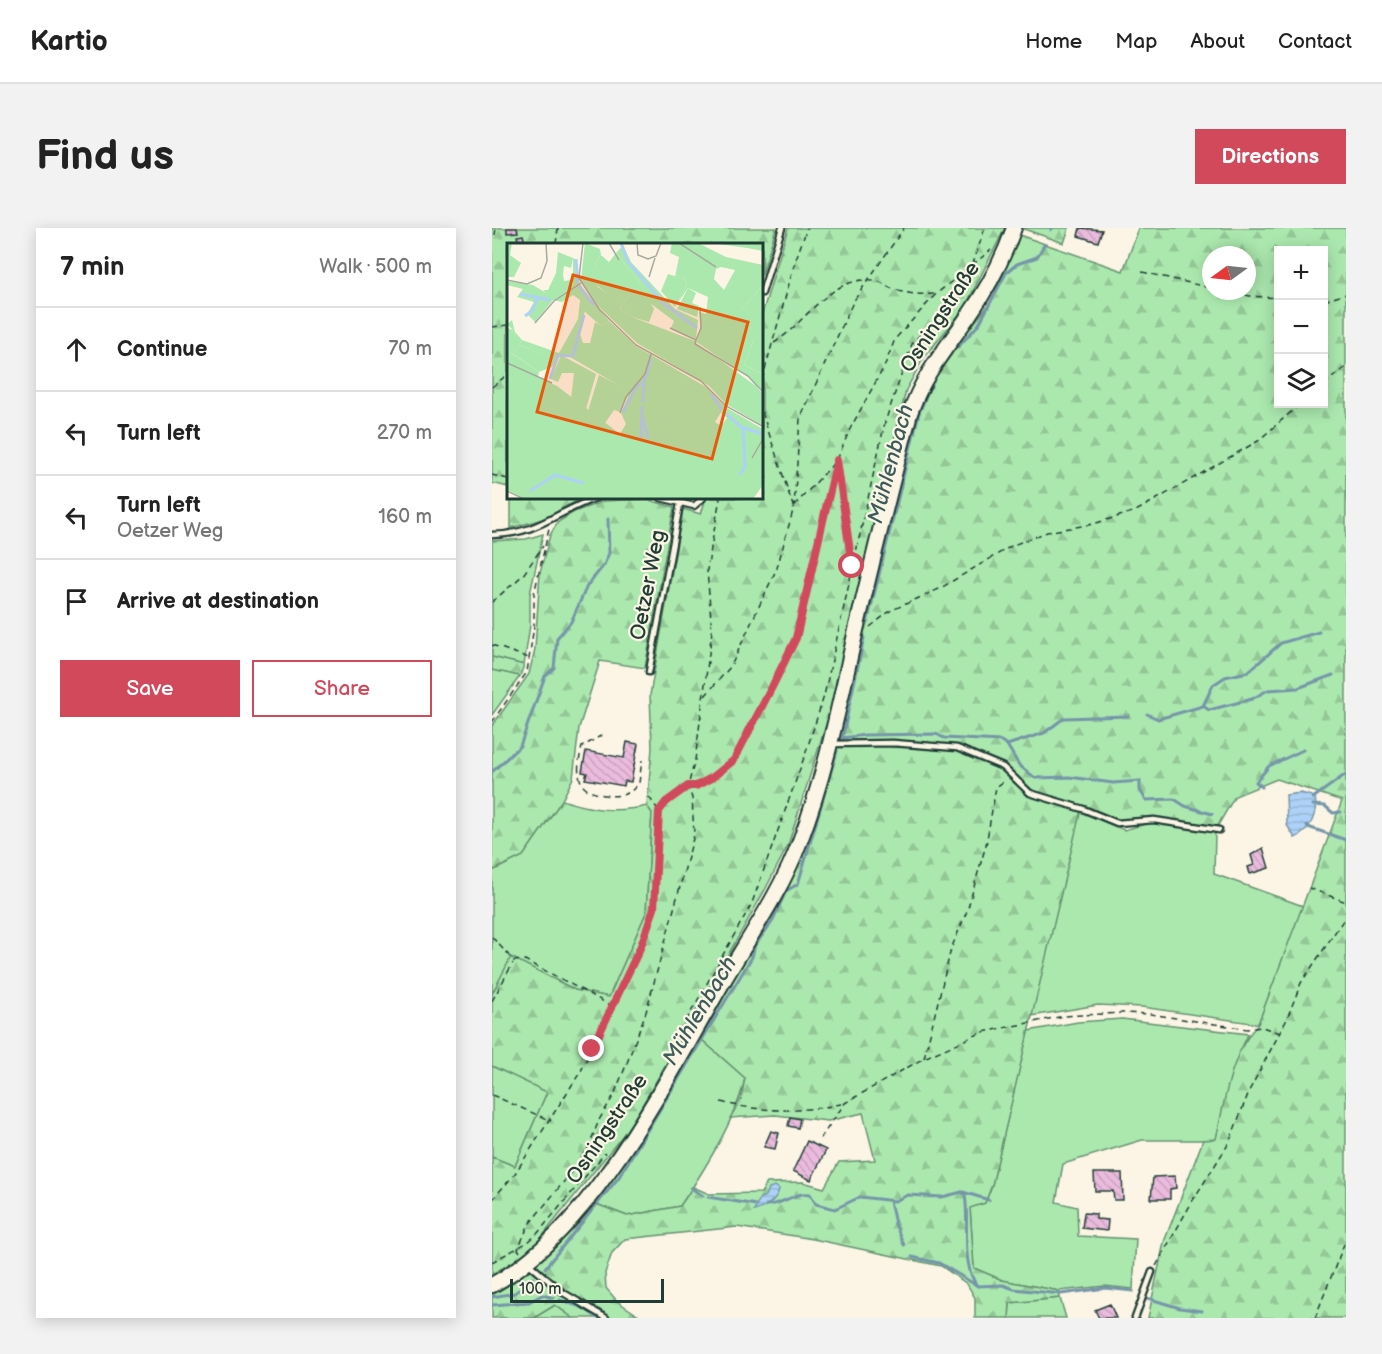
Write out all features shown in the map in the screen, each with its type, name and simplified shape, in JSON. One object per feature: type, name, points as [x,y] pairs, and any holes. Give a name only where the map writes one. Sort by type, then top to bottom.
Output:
[{"type":"main road","name":"Osningstraße","points":[[492,1285],[528,1263],[583,1202],[646,1115],[775,893],[800,843],[831,744],[856,630],[901,448],[919,388],[932,365],[984,292],[1014,228]]},
{"type":"lane","points":[[764,286],[782,228]]},
{"type":"lane","points":[[492,535],[527,531],[591,500]]},
{"type":"lane","points":[[667,500],[694,506],[701,500]]},
{"type":"lane","name":"Oetzer Weg","points":[[649,672],[680,504]]},
{"type":"lane","points":[[831,744],[893,743],[957,748],[1003,767],[1029,793],[1083,809],[1117,823],[1154,820],[1219,830]]},
{"type":"lane","points":[[528,1263],[562,1292],[606,1318]]},
{"type":"lane","points":[[1135,1318],[1152,1272]]},
{"type":"path","points":[[495,235],[496,228]]},
{"type":"path","points":[[556,243],[558,228]]},
{"type":"path","points":[[764,374],[796,258],[807,228]]},
{"type":"path","points":[[705,696],[731,666],[777,568],[794,507],[800,419],[853,302],[903,228]]},
{"type":"path","points":[[681,1030],[763,878],[824,696],[885,422],[912,344],[920,333],[945,315],[957,301],[985,228]]},
{"type":"path","points":[[492,1200],[514,1175],[551,1121],[580,1071],[640,948],[654,909],[659,811],[666,802],[688,786],[696,786],[713,777],[734,760],[796,638],[837,460],[850,429],[885,365],[895,339],[936,294],[993,249],[1008,242]]},
{"type":"path","points":[[1142,272],[1202,286]]},
{"type":"path","points":[[774,343],[788,334],[828,292],[868,279],[876,280],[903,292],[936,294]]},
{"type":"path","points":[[1326,300],[1346,294]]},
{"type":"path","points":[[1256,297],[1274,298]]},
{"type":"path","points":[[492,327],[507,325]]},
{"type":"path","points":[[1328,380],[1346,367]]},
{"type":"path","points":[[492,387],[507,375]]},
{"type":"path","points":[[856,630],[863,632],[890,611],[939,589],[1013,545],[1047,532],[1093,524],[1136,511],[1258,441],[1295,408]]},
{"type":"path","points":[[764,418],[794,507]]},
{"type":"path","points":[[794,507],[837,460]]},
{"type":"path","points":[[837,460],[852,566]]},
{"type":"path","points":[[492,475],[507,479]]},
{"type":"path","points":[[518,1248],[529,1224],[589,1146],[598,1120],[614,1095],[646,1012],[694,835],[692,798],[688,786],[705,696],[712,631],[707,570],[720,500]]},
{"type":"path","points":[[492,722],[527,672],[534,594],[543,545],[553,519]]},
{"type":"path","points":[[492,602],[523,575],[543,545]]},
{"type":"path","points":[[492,645],[530,658]]},
{"type":"path","points":[[602,735],[582,747],[578,772],[583,787],[587,790],[611,795],[626,794],[639,783],[642,760]]},
{"type":"path","points":[[924,1058],[951,949],[968,911],[986,845],[996,787],[1012,776]]},
{"type":"path","points":[[649,797],[659,811]]},
{"type":"path","points":[[1310,888],[1346,902]]},
{"type":"path","points":[[1152,1272],[1229,1143],[1250,1089],[1280,1033],[1301,983],[1346,916]]},
{"type":"path","points":[[492,937],[514,961]]},
{"type":"path","points":[[514,961],[525,960],[611,1005]]},
{"type":"path","points":[[492,1001],[514,961]]},
{"type":"path","points":[[721,1102],[747,1108],[816,1109],[845,1103],[924,1058],[983,1032],[1064,1016],[1150,1014],[1247,1029],[1262,1027],[1280,1033]]},
{"type":"path","points":[[492,1095],[551,1121]]},
{"type":"path","points":[[820,1139],[845,1103]]},
{"type":"path","points":[[492,1262],[518,1248],[537,1234],[606,1152]]},
{"type":"path","points":[[1315,1318],[1346,1239]]},
{"type":"path","points":[[518,1248],[528,1263]]},
{"type":"green space","points":[[492,228],[776,228],[764,268],[764,243],[507,243],[507,487],[492,483]]},
{"type":"green space","points":[[788,228],[1005,228],[965,307],[923,359],[906,390],[830,712],[788,845],[765,890],[631,1125],[529,1253],[492,1274],[492,1157],[515,1166],[547,1092],[492,1066],[492,994],[511,957],[575,990],[609,997],[646,913],[652,813],[647,806],[652,748],[650,695],[683,509],[701,514],[705,500],[764,500],[764,307]]},
{"type":"green space","points":[[1021,228],[1069,228],[1064,243]]},
{"type":"green space","points":[[1139,228],[1346,228],[1346,1318],[1148,1318],[1164,1242],[1203,1140],[1216,1139],[1235,1063],[1241,1049],[1258,1024],[1342,801],[1277,779],[1235,796],[1217,827],[1144,817],[1123,821],[1082,805],[992,1185],[985,1203],[970,1208],[974,1268],[1002,1280],[1059,1291],[1060,1298],[1010,1303],[1009,1318],[975,1318],[975,1298],[967,1284],[941,1266],[813,1239],[737,1227],[625,1239],[612,1253],[605,1273],[606,1288],[617,1301],[642,1318],[573,1318],[555,1305],[534,1318],[492,1318],[492,1295],[521,1276],[546,1254],[591,1202],[627,1216],[680,1206],[693,1187],[709,1194],[761,1193],[767,1183],[803,1182],[824,1188],[839,1162],[875,1160],[863,1113],[828,1121],[775,1115],[730,1118],[741,1099],[745,1078],[701,1039],[749,951],[842,722],[919,410],[933,374],[991,302],[1019,235],[1123,271]]},
{"type":"green space","points":[[511,500],[579,500],[550,517],[511,528]]},
{"type":"green space","points":[[649,500],[674,507],[645,668],[600,661],[579,728],[573,778],[562,800],[523,856],[492,871],[492,726],[529,674],[535,649],[540,573],[550,535],[558,522],[574,512],[604,501]]},
{"type":"green space","points":[[543,534],[530,594],[530,625],[524,665],[492,657],[492,541],[526,539]]},
{"type":"green space","points":[[492,657],[524,665],[520,676],[492,670]]},
{"type":"green space","points":[[492,670],[520,676],[492,715]]},
{"type":"green space","points":[[562,800],[604,809],[647,806],[652,813],[646,913],[609,997],[575,990],[512,958],[492,994],[492,871],[523,856]]},
{"type":"green space","points":[[1080,810],[1124,830],[1153,822],[1215,833],[1214,874],[1303,906],[1258,1024],[1142,1007],[1098,1005],[1031,1016]]},
{"type":"green space","points":[[1122,1019],[1248,1034],[1232,1072],[1216,1140],[1142,1140],[1063,1164],[1056,1202],[1077,1207],[1078,1236],[1136,1239],[1133,1289],[1105,1286],[1059,1291],[1002,1280],[974,1268],[970,1207],[985,1203],[992,1185],[1028,1031],[1078,1022]]},
{"type":"green space","points":[[701,1039],[745,1078],[727,1127],[709,1161],[680,1206],[627,1216],[591,1202],[632,1147]]},
{"type":"green space","points":[[492,1066],[547,1092],[515,1166],[492,1157]]},
{"type":"green space","points":[[1060,1298],[1066,1318],[1009,1318],[1010,1303]]},
{"type":"green space","points":[[555,1305],[573,1318],[534,1318]]},
{"type":"water","points":[[1301,793],[1315,797],[1316,803],[1314,816],[1309,826],[1295,838],[1287,825],[1286,795]]},
{"type":"water","points":[[775,1186],[779,1189],[773,1200],[754,1211],[760,1198],[766,1196],[769,1188]]},
{"type":"building","points":[[507,228],[517,228],[518,232],[507,233]]},
{"type":"building","points":[[1080,228],[1102,230],[1098,242],[1078,236]]},
{"type":"building","points":[[523,235],[525,243],[519,243],[517,236]]},
{"type":"building","points":[[627,742],[638,744],[631,782],[625,781],[624,786],[585,779],[587,773],[582,772],[586,751],[624,758]]},
{"type":"building","points":[[1263,848],[1269,868],[1250,874],[1248,867],[1254,865],[1251,855]]},
{"type":"building","points":[[790,1117],[800,1119],[798,1128],[788,1126]]},
{"type":"building","points":[[771,1131],[779,1133],[775,1149],[764,1147]]},
{"type":"building","points":[[807,1141],[826,1150],[811,1180],[793,1171]]},
{"type":"building","points":[[1094,1173],[1122,1173],[1123,1200],[1114,1200],[1113,1191],[1095,1191]]},
{"type":"building","points":[[1175,1176],[1176,1188],[1170,1189],[1170,1199],[1151,1199],[1153,1177]]},
{"type":"building","points":[[1084,1213],[1096,1214],[1096,1219],[1108,1220],[1107,1231],[1082,1228]]},
{"type":"building","points":[[1110,1304],[1116,1318],[1099,1318],[1095,1310]]},
{"type":"waterway","name":"Mühlenbach","points":[[958,347],[979,324],[1006,273],[1017,264],[1037,257],[1044,245]]},
{"type":"waterway","name":"Mühlenbach","points":[[937,372],[951,354]]},
{"type":"waterway","name":"Mühlenbach","points":[[867,623],[919,413],[934,377]]},
{"type":"waterway","points":[[492,772],[520,746],[545,676],[554,668],[557,638],[571,622],[587,586],[604,565],[609,553],[608,519]]},
{"type":"waterway","points":[[1203,706],[1213,685],[1225,677],[1248,672],[1281,643],[1319,632]]},
{"type":"waterway","name":"Mühlenbach","points":[[842,739],[864,638]]},
{"type":"waterway","points":[[1147,714],[1158,719],[1203,706],[1209,710],[1252,699],[1268,690],[1298,688],[1333,675]]},
{"type":"waterway","points":[[1007,745],[1044,733],[1064,718],[1128,716]]},
{"type":"waterway","points":[[842,738],[865,735],[936,734],[944,738],[1001,741],[1007,745],[1019,765],[1035,778],[1069,777],[1113,783],[1140,781],[1140,790],[1146,800],[1174,799],[1185,806],[1212,814]]},
{"type":"waterway","points":[[1262,787],[1256,782],[1269,766],[1303,750]]},
{"type":"waterway","name":"Mühlenbach","points":[[545,1268],[619,1177],[752,957],[755,945],[772,922],[786,891],[798,884],[837,751]]},
{"type":"waterway","points":[[1313,798],[1346,774]]},
{"type":"waterway","points":[[1313,805],[1325,806],[1333,813],[1341,812]]},
{"type":"waterway","points":[[1307,825],[1346,840]]},
{"type":"waterway","points":[[691,1188],[703,1196]]},
{"type":"waterway","points":[[766,1205],[798,1195],[810,1194],[816,1204],[835,1209],[860,1197],[895,1201],[908,1195],[942,1197],[962,1192],[965,1195],[966,1206],[967,1254],[977,1286],[1003,1285],[1014,1289],[1061,1294],[1105,1288],[1133,1291]]},
{"type":"waterway","points":[[963,1192],[989,1200]]},
{"type":"waterway","points":[[708,1197],[756,1205]]},
{"type":"waterway","points":[[890,1201],[895,1224],[904,1245]]},
{"type":"waterway","points":[[912,1257],[939,1263],[976,1285]]},
{"type":"waterway","name":"Mühlenbach","points":[[492,1297],[515,1293],[533,1278]]},
{"type":"waterway","points":[[492,1305],[529,1302],[542,1295],[554,1298]]},
{"type":"waterway","points":[[1147,1298],[1180,1308],[1202,1311]]},
{"type":"waterway","points":[[560,1300],[584,1308],[598,1318]]},
{"type":"route","points":[[592,1049],[640,948],[654,909],[659,811],[666,802],[688,786],[696,786],[713,777],[734,760],[796,638],[837,460],[852,566]]}]
